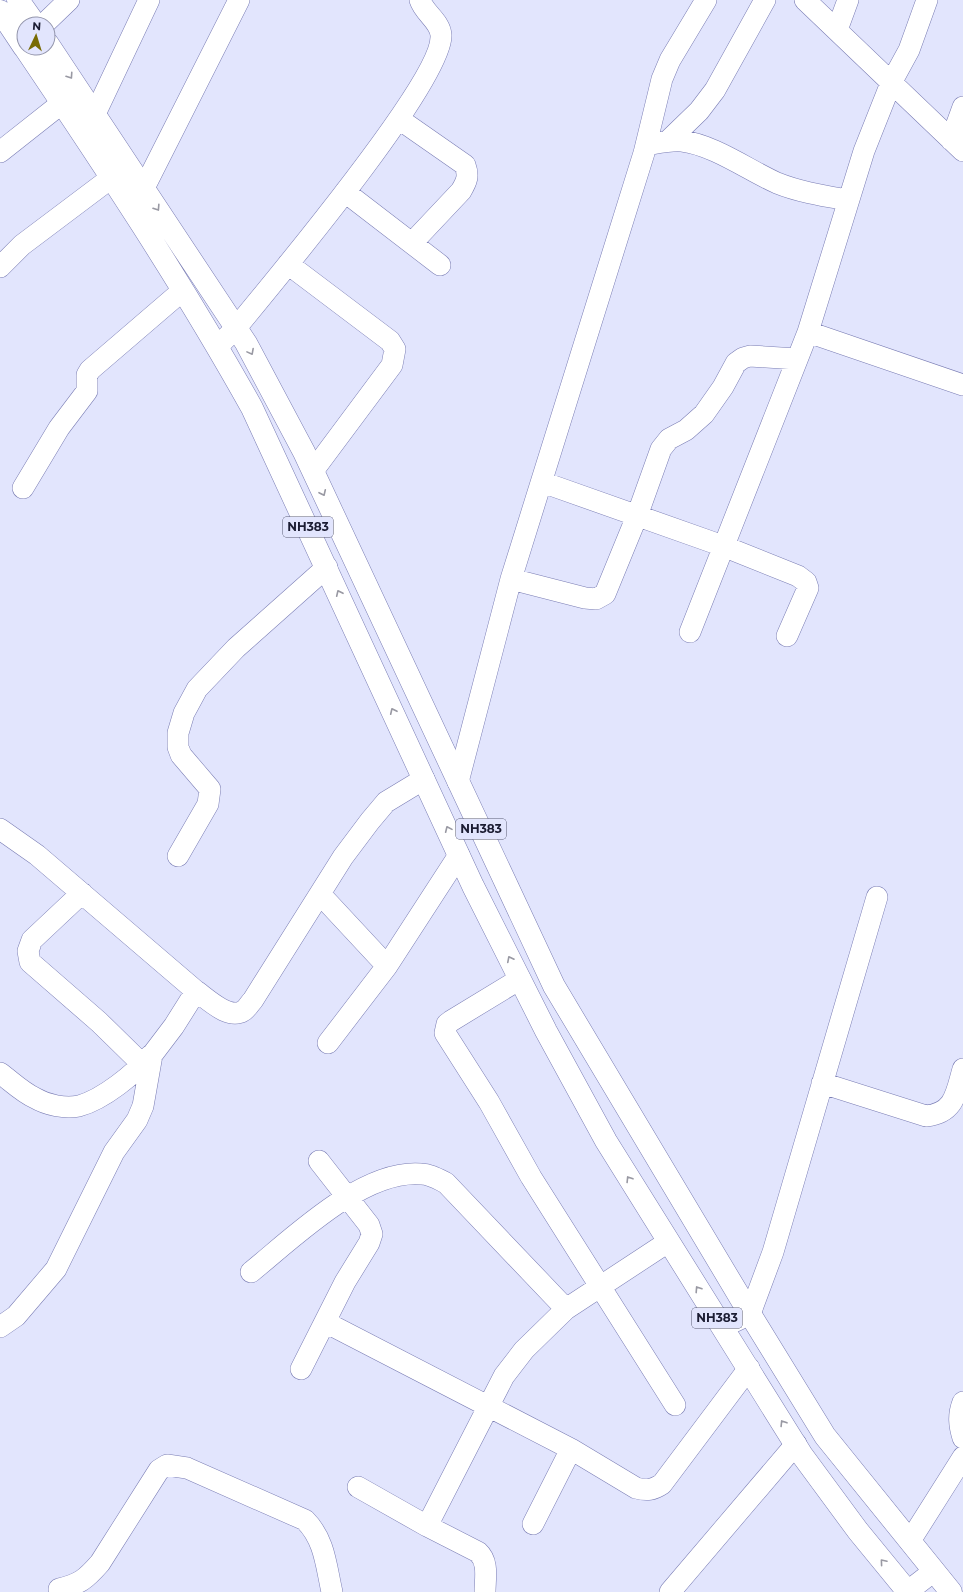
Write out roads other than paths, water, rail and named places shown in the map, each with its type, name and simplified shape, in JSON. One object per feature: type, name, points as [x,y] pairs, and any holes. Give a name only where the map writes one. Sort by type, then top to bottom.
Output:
[{"type":"highway","points":[[4,18],[31,15]]},
{"type":"highway","name":"NH383","points":[[4,18],[16,35]]},
{"type":"highway","name":"NH383","points":[[30,56],[111,178],[218,346],[252,408],[459,855],[546,1031],[606,1141],[796,1444],[858,1531],[907,1592]]},
{"type":"highway","name":"NH383","points":[[56,56],[246,343],[313,471],[554,986],[750,1314],[825,1436],[951,1592]]},
{"type":"street","points":[[31,15],[69,0]]},
{"type":"street","points":[[95,114],[149,0]]},
{"type":"street","points":[[144,188],[239,0]]},
{"type":"street","points":[[218,346],[236,328],[345,192],[399,119],[432,66],[441,45],[441,35],[439,27],[420,0]]},
{"type":"street","points":[[458,782],[511,579],[646,145],[662,79],[670,60],[706,0]]},
{"type":"street","points":[[668,141],[699,111],[715,90],[765,0]]},
{"type":"street","points":[[805,0],[957,146]]},
{"type":"street","points":[[837,30],[848,0]]},
{"type":"street","points":[[690,632],[808,332],[864,151],[891,83],[909,50],[926,0]]},
{"type":"street","points":[[0,152],[62,104]]},
{"type":"street","points":[[957,146],[963,107]]},
{"type":"street","points":[[399,119],[465,165],[468,173],[466,182],[461,191],[412,243]]},
{"type":"street","points":[[646,145],[668,141],[683,141],[705,147],[778,183],[811,193],[848,200]]},
{"type":"street","points":[[0,267],[22,245],[111,178]]},
{"type":"street","points":[[345,192],[440,265]]},
{"type":"street","points":[[288,264],[390,341],[394,349],[392,364],[313,471]]},
{"type":"street","points":[[23,488],[59,428],[87,391],[87,376],[90,370],[182,291]]},
{"type":"street","points":[[808,332],[963,385]]},
{"type":"street","points":[[511,579],[596,599],[605,594],[610,585],[637,516],[661,449],[669,439],[686,430],[704,414],[723,388],[736,363],[743,358],[750,356],[797,360]]},
{"type":"street","points":[[542,482],[723,546],[798,576],[806,582],[808,588],[787,636]]},
{"type":"street","points":[[178,856],[208,804],[210,789],[181,755],[178,746],[178,733],[184,713],[197,689],[236,648],[327,568]]},
{"type":"street","points":[[0,829],[37,855],[196,991],[226,1012],[236,1014],[243,1011],[253,1000],[343,857],[370,821],[386,802],[424,779]]},
{"type":"street","points":[[328,1043],[387,966],[459,855]]},
{"type":"street","points":[[82,893],[32,940],[28,951],[30,962],[99,1022],[147,1060]]},
{"type":"street","points":[[320,894],[387,966]]},
{"type":"street","points":[[723,1327],[750,1314],[773,1252],[877,897]]},
{"type":"street","points":[[520,979],[450,1021],[447,1024],[445,1033],[489,1102],[531,1178],[675,1405]]},
{"type":"street","points":[[0,1073],[34,1098],[52,1105],[79,1106],[95,1100],[124,1081],[147,1060],[174,1026],[196,991]]},
{"type":"street","points":[[0,1327],[16,1316],[56,1269],[114,1152],[137,1120],[143,1106],[147,1060]]},
{"type":"street","points":[[822,1083],[926,1116],[932,1116],[938,1115],[947,1110],[953,1100],[963,1069]]},
{"type":"street","points":[[301,1369],[345,1282],[369,1243],[372,1234],[369,1225],[319,1161]]},
{"type":"street","points":[[251,1272],[347,1196],[373,1182],[406,1175],[421,1174],[435,1177],[446,1183],[566,1310]]},
{"type":"street","points":[[427,1526],[504,1376],[524,1350],[566,1310],[668,1242]]},
{"type":"street","points":[[325,1322],[571,1449],[636,1488],[645,1491],[654,1489],[662,1484],[749,1368]]},
{"type":"street","points":[[963,1402],[960,1410],[959,1425],[963,1438]]},
{"type":"street","points":[[670,1592],[796,1444]]},
{"type":"street","points":[[533,1524],[571,1449]]},
{"type":"street","points":[[910,1541],[963,1457]]},
{"type":"street","points":[[59,1589],[78,1585],[88,1577],[100,1563],[159,1470],[167,1465],[187,1468],[305,1520],[315,1530],[322,1545],[332,1592]]},
{"type":"street","points":[[358,1487],[482,1555],[485,1560],[485,1592]]},
{"type":"street","points":[[907,1592],[934,1571]]}]
